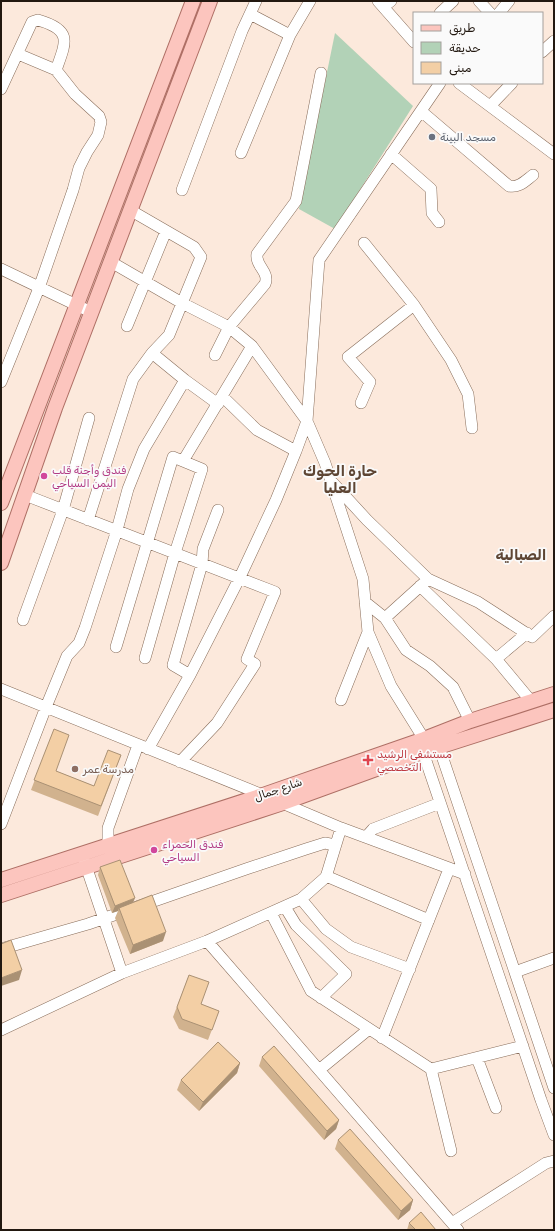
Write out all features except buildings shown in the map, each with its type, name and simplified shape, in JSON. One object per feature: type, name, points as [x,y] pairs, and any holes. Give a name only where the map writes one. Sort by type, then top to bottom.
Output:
[{"type":"main road","points":[[1,503],[193,1]]},
{"type":"main road","points":[[1,563],[55,408],[210,1]]},
{"type":"main road","name":"شارع جمال","points":[[1,880],[84,861],[283,804],[424,746],[470,721],[554,694]]},
{"type":"main road","name":"شارع جمال","points":[[1,895],[84,861],[108,846],[263,794],[424,746],[439,747],[554,710]]},
{"type":"street","points":[[182,190],[240,38],[256,1]]},
{"type":"street","points":[[241,153],[290,35],[310,1]]},
{"type":"street","points":[[441,12],[453,1]]},
{"type":"street","points":[[479,1],[489,12]]},
{"type":"street","points":[[500,12],[509,1]]},
{"type":"street","points":[[384,3],[413,40]]},
{"type":"street","points":[[250,14],[290,35]]},
{"type":"street","points":[[1,90],[32,22],[38,20],[51,24],[56,26],[63,33],[65,44],[56,70]]},
{"type":"street","points":[[543,51],[554,41]]},
{"type":"street","points":[[1,382],[40,288],[79,168],[98,135],[101,122],[99,116],[76,94],[56,70],[18,54]]},
{"type":"street","points":[[216,355],[229,327],[265,284],[267,277],[257,261],[256,254],[296,202],[321,73]]},
{"type":"street","points":[[108,846],[108,828],[143,747],[190,675],[240,577],[296,451],[307,421],[319,260],[439,84]]},
{"type":"street","points":[[460,84],[554,154]]},
{"type":"street","points":[[490,106],[511,84]]},
{"type":"street","points":[[421,111],[509,186],[514,187],[519,185],[533,175]]},
{"type":"street","points":[[391,154],[431,189],[432,213],[440,222]]},
{"type":"street","points":[[88,520],[134,379],[152,353],[169,335],[200,257],[194,247],[130,210]]},
{"type":"street","points":[[127,326],[166,231]]},
{"type":"street","points":[[364,243],[414,304],[451,360],[468,394],[472,428]]},
{"type":"street","points":[[111,262],[229,327],[252,346],[307,421],[325,463],[363,579],[368,632],[391,686],[424,746],[440,803],[554,1135]]},
{"type":"street","points":[[1,269],[91,312]]},
{"type":"street","points":[[361,403],[370,382],[348,357],[414,304]]},
{"type":"street","points":[[183,461],[252,346]]},
{"type":"street","points":[[152,353],[185,380],[220,400],[257,430],[296,451]]},
{"type":"street","points":[[1,824],[67,656],[79,643],[86,628],[117,530],[128,488],[144,449],[185,380]]},
{"type":"street","points":[[23,620],[63,510],[89,418]]},
{"type":"street","points":[[116,647],[146,542],[173,457],[202,469],[175,553],[145,658]]},
{"type":"street","points":[[331,480],[424,583],[496,659],[531,701]]},
{"type":"street","points":[[25,494],[88,520],[240,577],[275,592],[247,659],[255,664],[217,723],[180,762]]},
{"type":"street","points":[[190,675],[173,665],[202,564],[203,549],[218,510]]},
{"type":"street","points":[[385,618],[424,583]]},
{"type":"street","points":[[424,583],[478,602],[532,637],[554,616]]},
{"type":"street","points":[[365,602],[385,618],[406,650],[430,666],[453,687],[470,721]]},
{"type":"street","points":[[341,700],[368,632]]},
{"type":"street","points":[[496,659],[526,634]]},
{"type":"street","points":[[1,689],[263,794],[341,828],[465,874]]},
{"type":"street","points":[[439,747],[554,1088]]},
{"type":"street","points":[[366,837],[373,828],[440,803]]},
{"type":"street","points":[[1,1030],[122,973],[207,941],[301,899],[326,876],[341,828]]},
{"type":"street","points":[[1,949],[103,918],[325,843],[335,846]]},
{"type":"street","points":[[84,861],[122,973]]},
{"type":"street","points":[[382,1038],[449,869]]},
{"type":"street","points":[[326,876],[429,920]]},
{"type":"street","points":[[301,899],[326,929],[351,947],[410,969]]},
{"type":"street","points":[[284,907],[296,925],[346,974],[321,998]]},
{"type":"street","points":[[270,913],[312,992],[431,1069],[451,1151]]},
{"type":"street","points":[[207,941],[455,1226],[546,1163],[554,1161]]},
{"type":"street","points":[[516,972],[554,958]]},
{"type":"street","points":[[319,1070],[369,1029]]},
{"type":"street","points":[[431,1069],[523,1046]]},
{"type":"street","points":[[477,1058],[496,1108]]},
{"type":"green space","points":[[335,33],[413,106],[335,229],[299,209]]},
{"type":"place","name":"مسجد البينة","points":[[432,137]]},
{"type":"place","name":"فندق وأجنة قلب اليمن السياحي","points":[[44,476]]},
{"type":"place","name":"مستشفى الرشيد التخصصي","points":[[368,760]]},
{"type":"place","name":"مدرسة عمر","points":[[75,769]]},
{"type":"place","name":"فندق الحمراء السياحي","points":[[154,850]]},
{"type":"district","name":"حارة الحوك العليا","points":[[340,480]]},
{"type":"district","name":"الصبالية","points":[[521,555]]}]
